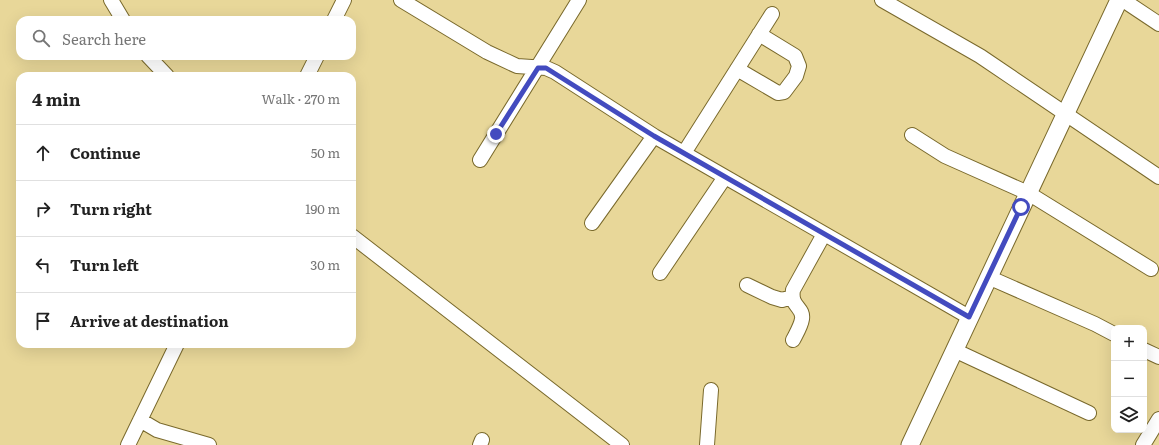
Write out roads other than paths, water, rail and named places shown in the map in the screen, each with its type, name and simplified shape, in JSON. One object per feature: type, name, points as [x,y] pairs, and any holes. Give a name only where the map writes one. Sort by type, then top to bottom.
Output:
[{"type":"street","points":[[111,0],[121,16]]},
{"type":"street","points":[[401,0],[487,52],[517,66],[546,68],[554,72],[654,136],[969,317]]},
{"type":"street","points":[[480,160],[538,68],[578,0]]},
{"type":"street","points":[[882,0],[980,56],[1159,177]]},
{"type":"street","points":[[910,445],[1119,0]]},
{"type":"street","points":[[1122,0],[1159,24]]},
{"type":"street","points":[[336,16],[342,2]]},
{"type":"street","points":[[684,153],[772,14]]},
{"type":"street","points":[[737,68],[778,93],[784,92],[796,76],[799,66],[795,56],[759,34]]},
{"type":"street","points":[[152,60],[163,72]]},
{"type":"street","points":[[309,72],[315,60]]},
{"type":"street","points":[[912,135],[945,156],[1028,193],[1150,269]]},
{"type":"street","points":[[592,223],[654,136]]},
{"type":"street","points":[[660,273],[725,177]]},
{"type":"street","points":[[793,340],[802,320],[802,312],[792,298],[793,290],[824,234]]},
{"type":"street","points":[[356,239],[622,445]]},
{"type":"street","points":[[988,277],[1111,332]]},
{"type":"street","points":[[747,285],[782,300],[792,298]]},
{"type":"street","points":[[128,445],[148,425],[177,348]]},
{"type":"street","points":[[954,350],[1089,413]]},
{"type":"street","points":[[1147,351],[1159,357]]},
{"type":"street","points":[[707,445],[711,390]]},
{"type":"street","points":[[1143,445],[1159,419]]},
{"type":"street","points":[[148,425],[209,445]]}]
